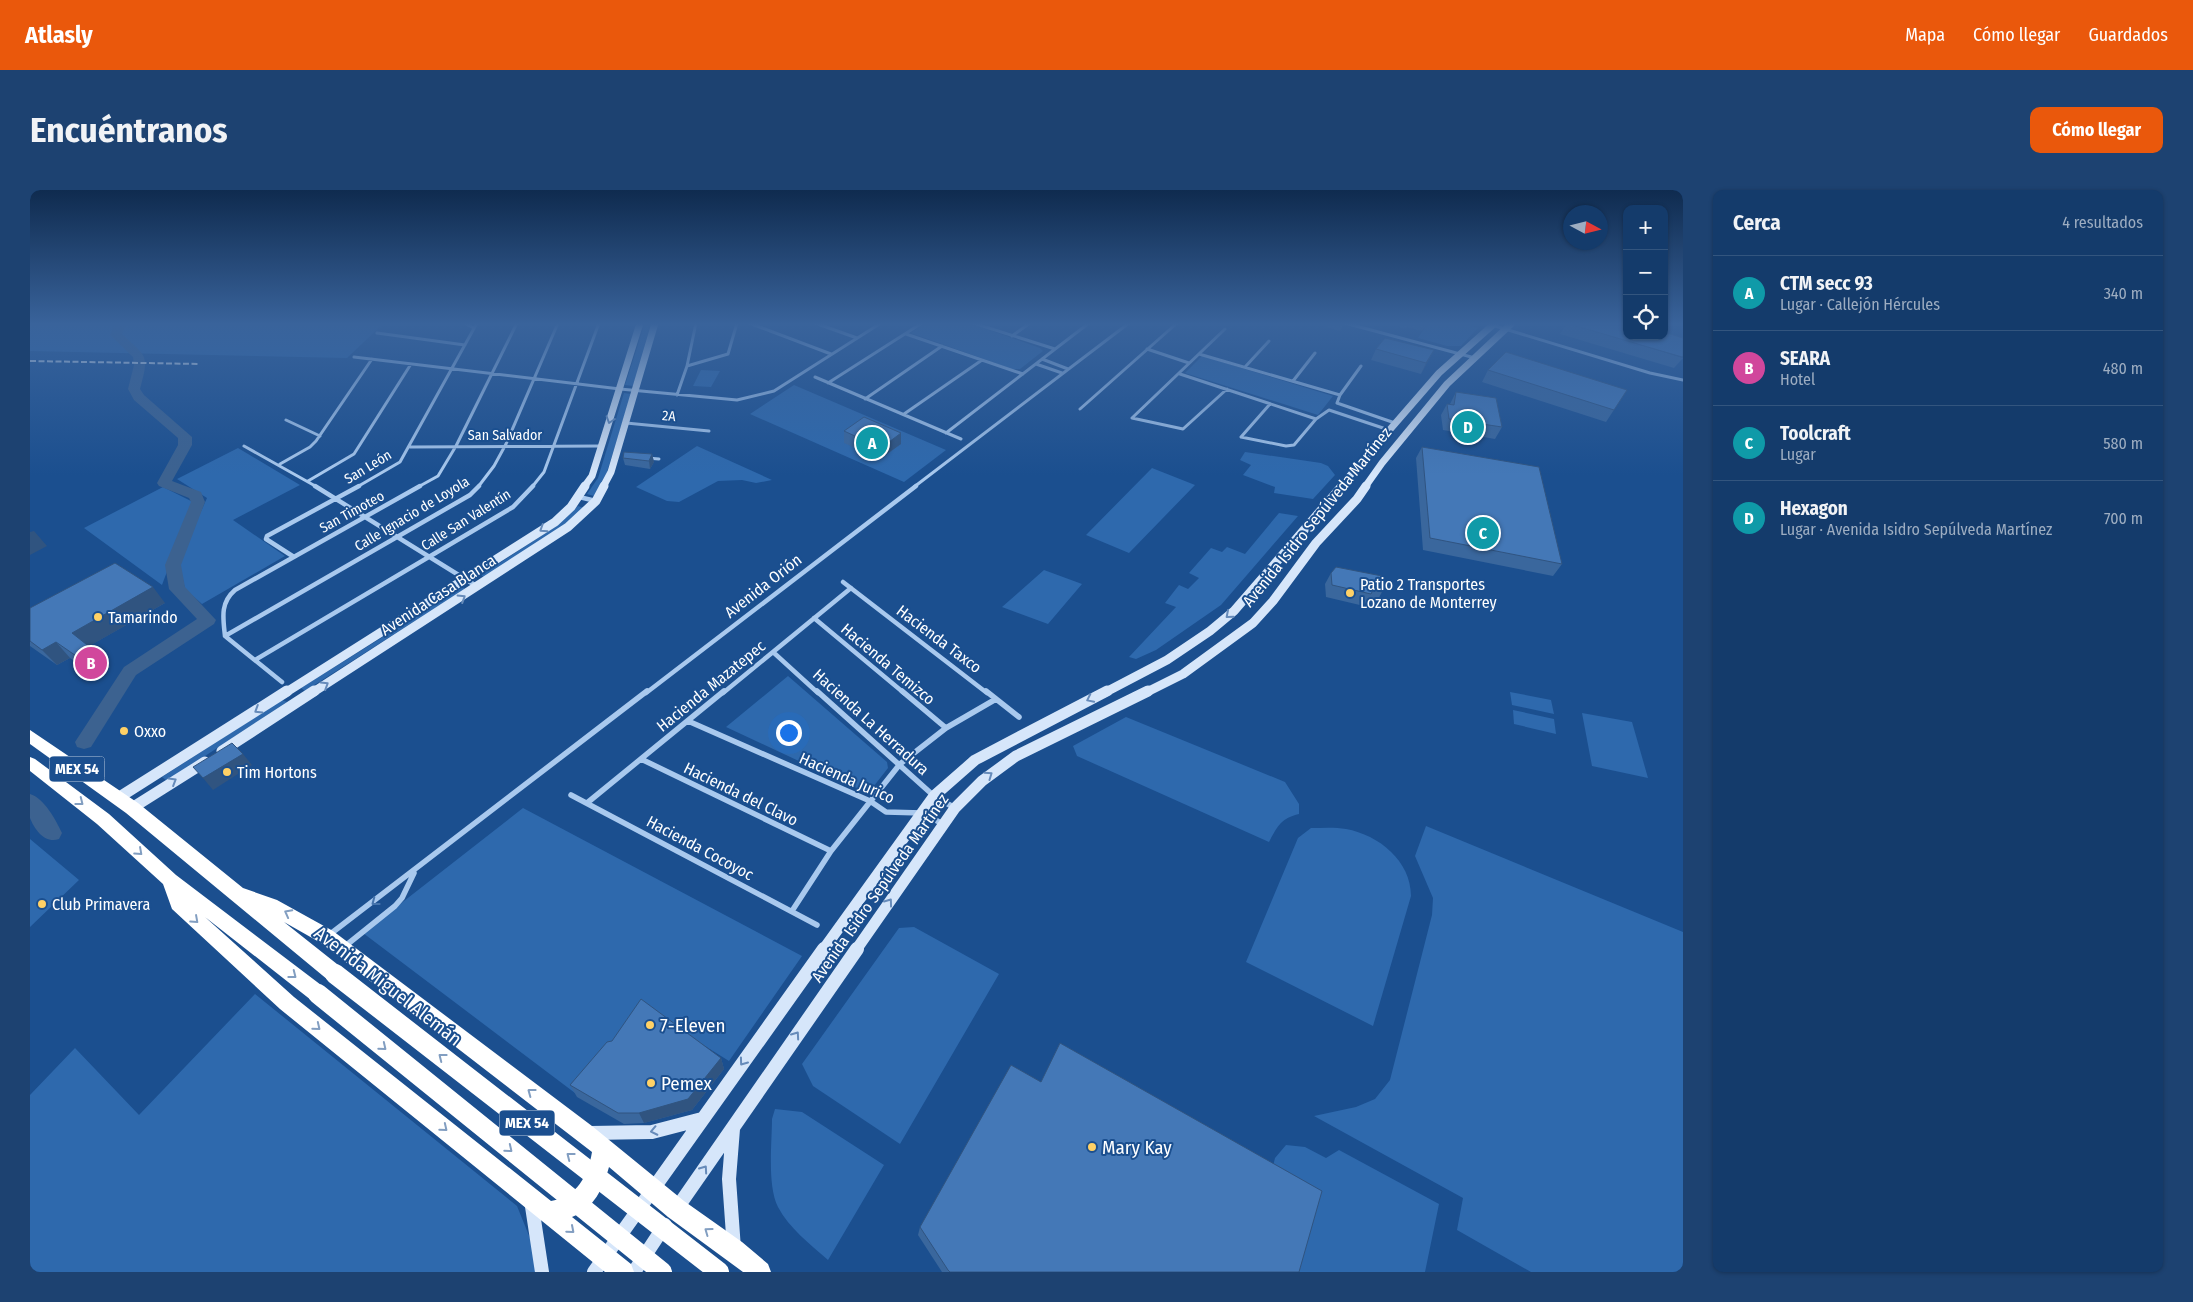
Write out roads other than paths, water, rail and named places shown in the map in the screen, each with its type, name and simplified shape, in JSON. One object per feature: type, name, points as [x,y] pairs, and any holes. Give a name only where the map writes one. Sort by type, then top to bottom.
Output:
[{"type":"highway","name":"Avenida Miguel Alemán","points":[[30,736],[132,808],[335,974],[719,1272]]},
{"type":"highway","name":"MEX 54","points":[[30,763],[103,819],[170,880],[318,994],[662,1272]]},
{"type":"highway","points":[[170,880],[178,904],[287,1002],[550,1212],[599,1265],[623,1272]]},
{"type":"highway","points":[[234,893],[271,905],[335,943],[585,1133],[676,1209],[734,1250],[760,1272]]},
{"type":"highway","points":[[550,1212],[569,1208],[579,1201],[594,1181],[603,1148]]},
{"type":"main road","name":"Avenida Casa Blanca","points":[[118,798],[555,522],[571,507],[592,476],[625,373]]},
{"type":"main road","name":"Avenida Casa Blanca","points":[[132,808],[479,587],[584,515],[596,501],[606,484],[617,454],[640,373]]},
{"type":"main road","name":"Avenida Isidro Sepúlveda Martínez","points":[[599,1265],[651,1189],[934,796],[951,779],[975,760],[1167,660],[1234,612],[1395,423],[1441,373]]},
{"type":"main road","name":"Avenida Isidro Sepúlveda Martínez","points":[[634,1272],[734,1128],[766,1077],[955,808],[982,781],[1016,756],[1183,674],[1253,623],[1273,601],[1323,536],[1357,499],[1382,463],[1433,400],[1460,373]]},
{"type":"main road","points":[[1318,513],[1312,530],[1323,536]]},
{"type":"main road","points":[[585,1133],[652,1132],[702,1119]]},
{"type":"main road","points":[[734,1128],[728,1179],[734,1250]]},
{"type":"main road","points":[[530,1197],[542,1272]]},
{"type":"street","points":[[280,464],[310,447],[320,436],[362,373]]},
{"type":"street","points":[[308,481],[354,454],[405,373]]},
{"type":"street","name":"San León","points":[[294,557],[266,539],[267,536],[393,468],[400,462],[450,373]]},
{"type":"street","name":"San Timoteo","points":[[225,636],[222,605],[228,595],[438,476],[456,446],[493,373]]},
{"type":"street","points":[[497,373],[727,400],[756,396],[774,391],[801,373]]},
{"type":"street","name":"Calle Ignacio de Loyola","points":[[225,636],[470,495],[489,475],[536,373]]},
{"type":"street","name":"Calle San Valentín","points":[[255,660],[513,507],[529,492],[544,472],[552,446],[580,373]]},
{"type":"street","points":[[677,395],[684,373]]},
{"type":"street","points":[[828,382],[842,373]]},
{"type":"street","points":[[865,399],[902,373]]},
{"type":"street","points":[[904,414],[963,373]]},
{"type":"street","name":"Avenida Orión","points":[[335,943],[414,872],[1061,373]]},
{"type":"street","points":[[1080,409],[1120,373]]},
{"type":"street","points":[[1267,373],[1340,395]]},
{"type":"street","points":[[1293,381],[1299,373]]},
{"type":"street","points":[[1356,373],[1340,395],[1337,403],[1395,423]]},
{"type":"street","points":[[1649,373],[1683,380]]},
{"type":"street","points":[[946,433],[1023,374]]},
{"type":"street","points":[[1227,389],[1183,429],[1139,421],[1132,416],[1180,374],[1227,389],[1316,419]]},
{"type":"street","points":[[815,377],[961,439]]},
{"type":"street","points":[[1270,404],[1241,437],[1286,446],[1298,443],[1316,419],[1329,410],[1389,430]]},
{"type":"street","points":[[286,420],[320,436]]},
{"type":"street","name":"2A","points":[[626,423],[709,431]]},
{"type":"street","points":[[244,446],[280,464],[479,587]]},
{"type":"street","name":"San Salvador","points":[[410,447],[601,446]]},
{"type":"street","points":[[617,454],[625,455]]},
{"type":"street","points":[[642,457],[659,459]]},
{"type":"street","points":[[579,497],[596,501]]},
{"type":"street","name":"Hacienda Taxco","points":[[843,582],[1019,717]]},
{"type":"street","name":"Hacienda Mazatepec","points":[[587,803],[851,588]]},
{"type":"street","name":"Hacienda Temizco","points":[[814,618],[946,728]]},
{"type":"street","points":[[225,636],[282,682]]},
{"type":"street","name":"Hacienda La Herradura","points":[[773,652],[934,796],[955,808]]},
{"type":"street","points":[[289,691],[299,701]]},
{"type":"street","points":[[792,911],[831,851],[900,764],[946,728],[996,699]]},
{"type":"street","name":"Hacienda Jurico","points":[[688,721],[870,801],[891,813],[922,813],[944,824]]},
{"type":"street","name":"Hacienda del Clavo","points":[[641,759],[831,851]]},
{"type":"street","name":"Hacienda Cocoyoc","points":[[571,795],[817,924]]},
{"type":"street","name":"Avenida Orión","points":[[335,943],[395,906],[402,898],[414,872]]},
{"type":"waterway","points":[[84,742],[130,671],[208,620],[177,589],[173,565],[198,502],[196,495],[164,483],[185,445],[185,437],[139,397],[134,389],[138,373]]},
{"type":"waterway","points":[[30,802],[52,833]]},
{"type":"place","name":"Hexagon","points":[[1468,427]]},
{"type":"place","name":"CTM secc 93","points":[[872,443]]},
{"type":"place","name":"Toolcraft","points":[[1483,533]]},
{"type":"place","name":"Patio 2 Transportes Lozano de Monterrey","points":[[1350,593]]},
{"type":"place","name":"Tamarindo","points":[[98,617]]},
{"type":"place","name":"SEARA","points":[[91,663]]},
{"type":"place","name":"Oxxo","points":[[124,731]]},
{"type":"place","name":"Tim Hortons","points":[[227,772]]},
{"type":"place","name":"Club Primavera","points":[[42,904]]},
{"type":"place","name":"7-Eleven","points":[[650,1025]]},
{"type":"place","name":"Pemex","points":[[651,1083]]},
{"type":"place","name":"Mary Kay","points":[[1092,1147]]}]
